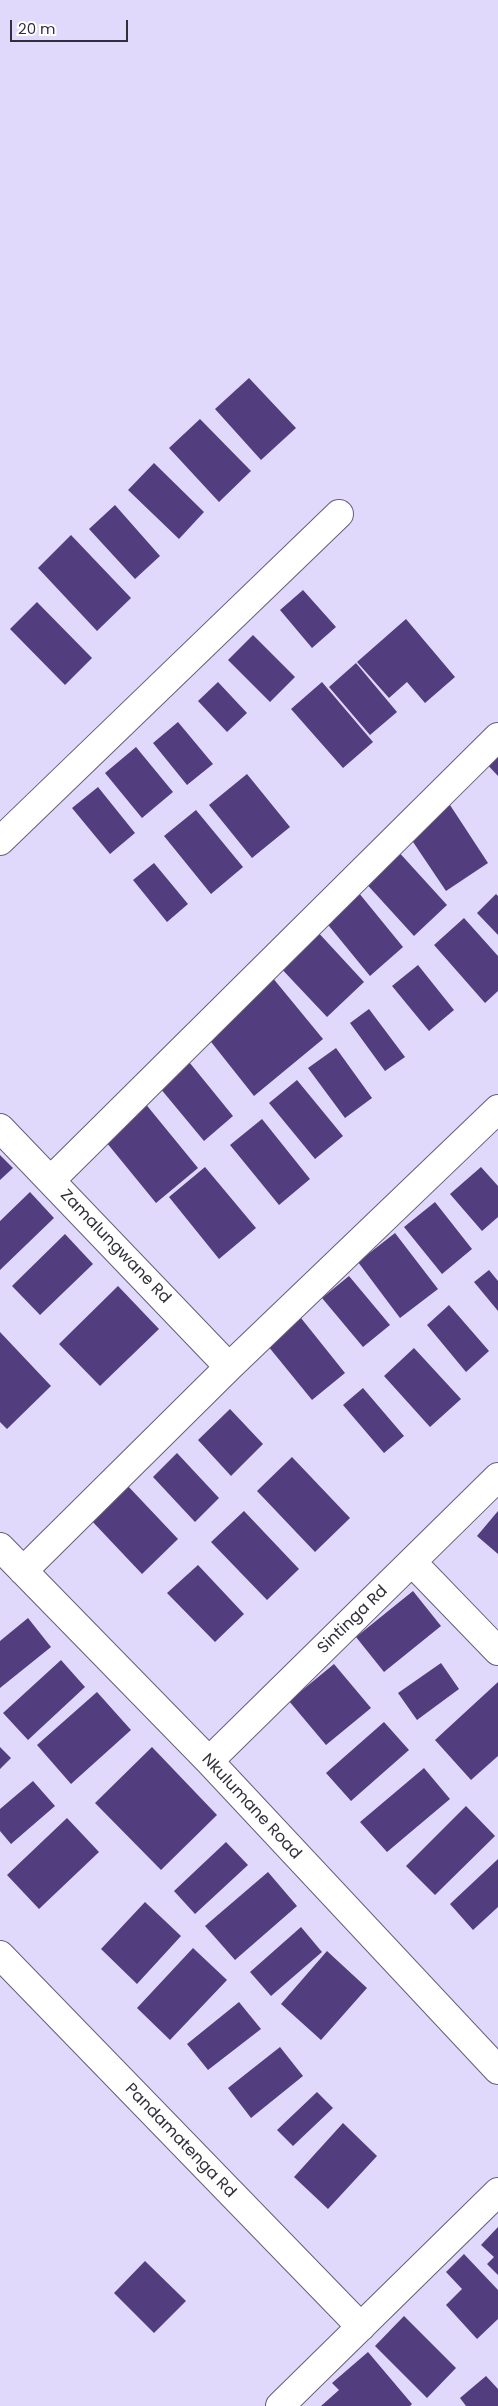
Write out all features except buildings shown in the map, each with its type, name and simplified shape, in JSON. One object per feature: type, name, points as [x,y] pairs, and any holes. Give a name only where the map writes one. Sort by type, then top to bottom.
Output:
[{"type":"street","points":[[0,841],[339,514]]},
{"type":"street","points":[[51,1180],[498,737]]},
{"type":"street","points":[[23,1571],[229,1367],[498,1109]]},
{"type":"street","name":"Zamalungwane Rd","points":[[0,1128],[229,1367]]},
{"type":"street","name":"Sintinga Rd","points":[[208,1762],[498,1477]]},
{"type":"street","name":"Nkulumane Road","points":[[0,1547],[208,1762],[498,2070]]},
{"type":"street","points":[[412,1562],[498,1651]]},
{"type":"street","name":"Pandamatenga Rd","points":[[0,1955],[361,2327]]},
{"type":"street","points":[[280,2406],[498,2192]]}]
